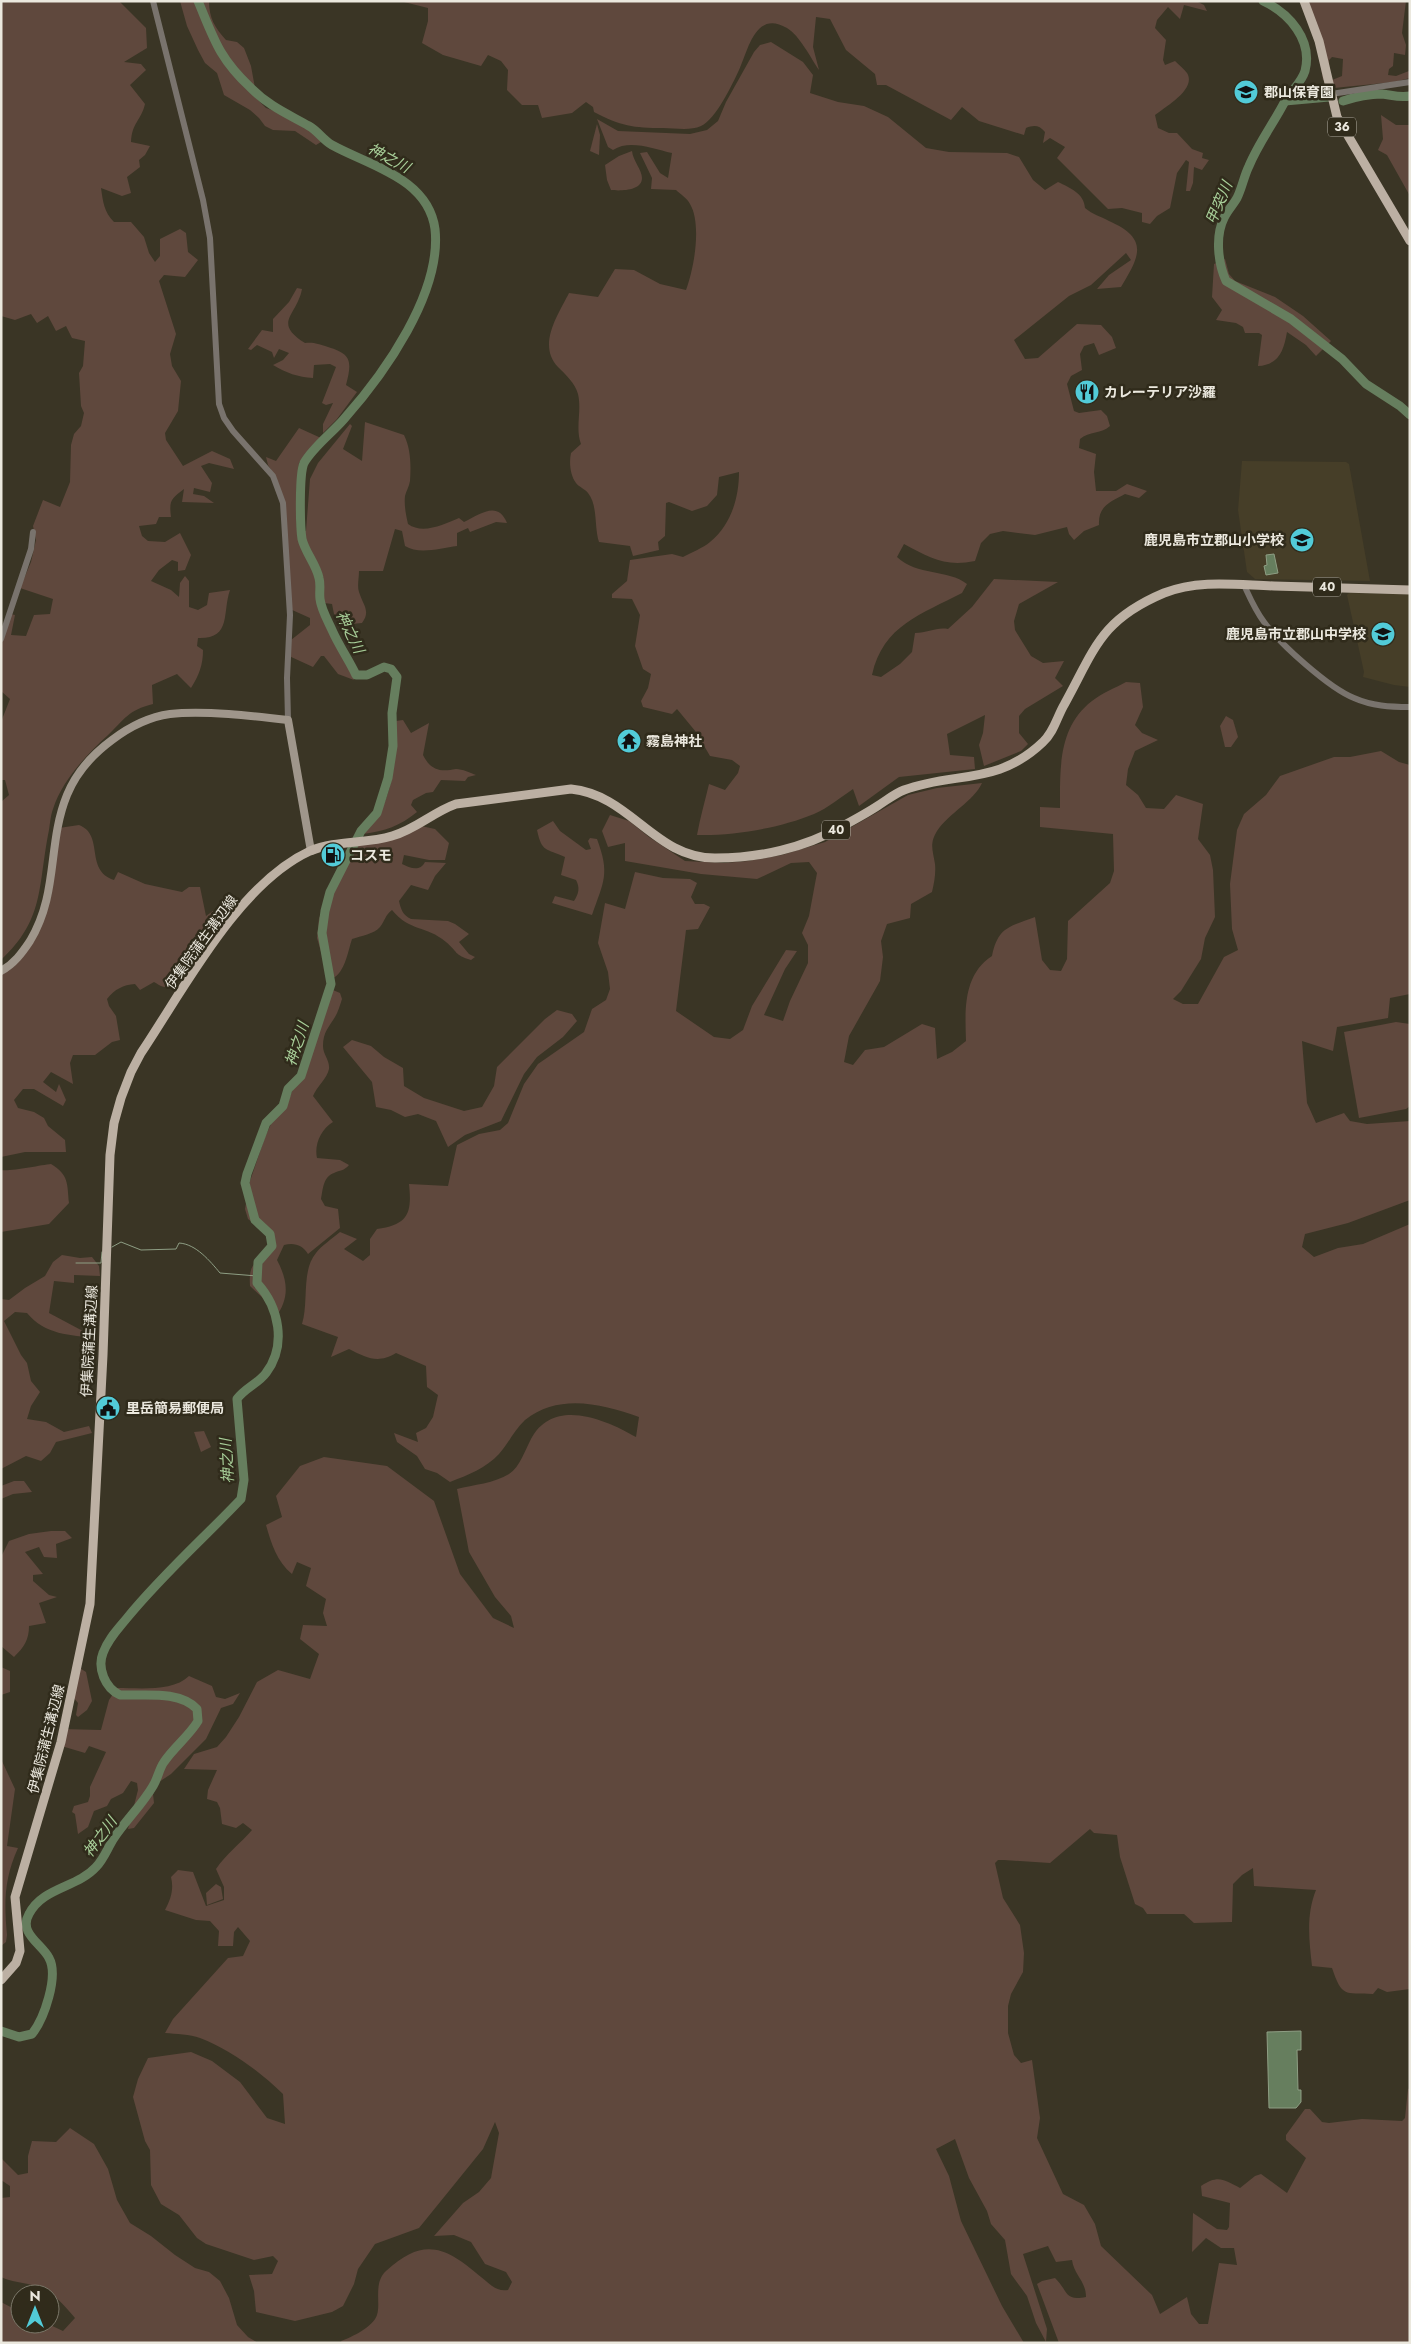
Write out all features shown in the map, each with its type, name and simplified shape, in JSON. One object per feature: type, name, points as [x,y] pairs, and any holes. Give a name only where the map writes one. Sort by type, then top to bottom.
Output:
[{"type":"main road","name":"36","points":[[1304,1],[1319,41],[1337,116],[1351,143],[1410,241]]},
{"type":"main road","name":"伊集院蒲生溝辺線","points":[[1,1980],[16,1963],[20,1951],[15,1897],[59,1751],[90,1604],[104,1336],[109,1180],[114,1124],[124,1089],[138,1060],[222,931],[241,906],[258,889],[311,851],[350,842],[390,837],[406,832],[441,809],[456,804],[571,789],[586,791],[610,800],[662,842],[696,857],[739,856],[806,844],[841,827],[903,790],[988,774],[1016,762],[1045,741],[1100,638],[1122,617],[1153,598],[1178,589],[1213,584],[1410,590]]},
{"type":"main road","points":[[1,971],[10,966],[25,948],[38,927],[48,901],[60,820],[68,795],[87,763],[102,748],[133,726],[160,716],[172,714],[203,713],[288,720],[311,851]]},
{"type":"street","points":[[153,1],[203,200],[210,238],[219,404],[224,418],[233,431],[273,476],[283,503],[290,616],[287,678],[288,720]]},
{"type":"street","points":[[1331,94],[1410,82]]},
{"type":"street","points":[[1,639],[31,549],[33,532]]},
{"type":"street","points":[[1244,585],[1253,606],[1265,624],[1286,646],[1337,689],[1352,698],[1375,705],[1410,707]]},
{"type":"shaded area","points":[[1,1],[119,1],[146,28],[147,48],[124,62],[141,64],[146,70],[130,85],[145,104],[133,130],[131,142],[150,146],[145,155],[139,160],[140,167],[127,177],[131,193],[122,196],[101,188],[103,202],[106,211],[114,222],[131,222],[144,237],[149,253],[155,262],[160,256],[160,239],[180,229],[186,233],[188,252],[198,260],[185,277],[164,275],[159,281],[176,334],[170,354],[172,366],[181,381],[178,411],[165,433],[166,440],[183,466],[212,451],[230,459],[234,469],[209,463],[201,466],[212,483],[210,492],[194,488],[193,494],[204,496],[214,503],[182,502],[184,489],[172,500],[170,507],[171,517],[159,517],[156,524],[139,526],[142,536],[148,541],[165,542],[180,533],[191,555],[185,570],[178,571],[178,562],[172,560],[159,570],[151,581],[171,590],[179,597],[180,583],[185,576],[189,581],[189,607],[198,610],[207,605],[209,593],[230,590],[224,623],[216,634],[198,638],[197,646],[203,650],[202,660],[191,688],[177,674],[152,685],[153,704],[138,709],[127,716],[91,751],[62,788],[52,812],[40,887],[32,917],[15,945],[1,960],[1,802],[9,795],[5,780],[1,780],[1,722],[10,699],[1,691],[1,639],[10,614],[15,615],[11,635],[26,636],[34,615],[50,614],[53,599],[20,588],[31,562],[36,540],[33,526],[43,500],[60,507],[70,482],[71,445],[74,434],[81,426],[84,413],[81,406],[79,373],[83,366],[85,341],[72,338],[66,326],[56,331],[48,316],[37,323],[31,314],[15,320],[1,316]]},
{"type":"shaded area","points":[[180,1],[209,1],[211,18],[219,31],[226,40],[237,42],[244,48],[251,66],[257,99],[266,108],[295,118],[326,139],[316,145],[295,131],[273,130],[265,126],[250,110],[224,95],[217,73],[205,63],[198,50],[187,26]]},
{"type":"shaded area","points":[[400,1],[1196,1],[1204,5],[1207,11],[1184,5],[1180,19],[1168,7],[1157,20],[1155,28],[1166,40],[1163,60],[1165,65],[1175,61],[1187,73],[1189,79],[1184,91],[1155,115],[1158,128],[1169,133],[1177,133],[1192,149],[1203,153],[1202,158],[1209,160],[1202,170],[1194,167],[1193,183],[1190,191],[1186,191],[1189,162],[1186,160],[1177,173],[1170,208],[1157,216],[1150,224],[1142,222],[1142,213],[1122,208],[1108,209],[1057,158],[1065,147],[1050,138],[1043,143],[1045,132],[1041,128],[1034,126],[1026,128],[1024,135],[979,121],[962,107],[951,120],[886,85],[877,85],[875,74],[846,50],[830,19],[816,17],[813,47],[819,70],[792,32],[776,24],[767,24],[754,35],[739,70],[718,109],[701,126],[682,129],[627,125],[594,112],[593,107],[586,102],[572,113],[542,118],[538,105],[522,105],[507,90],[508,70],[501,61],[488,55],[481,66],[443,55],[422,43],[428,21],[428,8]]},
{"type":"shaded area","points":[[1301,1],[1406,1],[1402,33],[1406,45],[1405,55],[1394,53],[1393,66],[1389,69],[1388,75],[1396,76],[1409,71],[1410,78],[1394,82],[1334,88],[1325,83],[1342,76],[1343,59],[1332,57],[1329,60],[1330,78],[1323,80],[1318,51]]},
{"type":"shaded area","points":[[771,42],[803,62],[813,75],[810,93],[838,102],[864,106],[888,117],[926,148],[949,152],[1007,153],[1019,157],[1033,180],[1045,190],[1058,182],[1067,186],[1082,198],[1085,208],[1131,235],[1136,242],[1136,258],[1121,287],[1097,289],[1109,275],[1131,260],[1126,253],[1091,285],[1069,296],[1014,340],[1025,359],[1038,358],[1077,324],[1101,325],[1112,337],[1116,348],[1099,355],[1094,343],[1084,346],[1080,354],[1082,370],[1071,376],[1067,384],[1074,411],[1079,413],[1101,410],[1107,416],[1110,426],[1107,429],[1084,436],[1080,439],[1079,448],[1096,454],[1094,472],[1096,491],[1116,491],[1127,484],[1147,491],[1139,498],[1125,494],[1110,502],[1101,513],[1099,525],[1084,531],[1074,540],[1069,534],[1067,527],[1035,535],[1003,531],[990,534],[981,543],[975,561],[964,563],[946,562],[904,544],[897,557],[914,567],[951,576],[967,584],[962,593],[919,615],[895,633],[885,644],[877,658],[872,675],[881,677],[900,664],[912,652],[915,633],[948,629],[972,607],[994,579],[1058,582],[1019,604],[1014,621],[1015,630],[1031,656],[1043,663],[1064,661],[1055,678],[1063,686],[1025,709],[1019,716],[1019,733],[1028,744],[1021,751],[984,766],[979,745],[983,733],[985,715],[947,734],[950,755],[974,757],[975,769],[899,777],[859,806],[853,789],[819,812],[801,819],[772,827],[741,832],[697,835],[709,784],[725,790],[738,773],[740,766],[732,760],[710,756],[696,732],[677,709],[672,714],[643,707],[641,701],[648,688],[651,674],[643,669],[635,646],[640,615],[632,599],[612,598],[612,594],[627,581],[630,560],[672,554],[683,557],[710,542],[723,528],[732,510],[739,482],[739,472],[719,477],[717,495],[707,506],[692,511],[669,502],[666,503],[665,536],[658,542],[659,550],[633,556],[630,546],[599,542],[595,510],[591,498],[576,483],[570,468],[571,453],[581,444],[579,438],[578,394],[567,376],[552,358],[549,340],[555,320],[569,293],[598,297],[615,269],[634,270],[660,284],[686,290],[692,271],[696,247],[694,213],[690,204],[676,190],[651,189],[652,178],[640,153],[647,152],[660,173],[668,178],[672,153],[634,145],[627,145],[613,150],[608,147],[597,119],[618,131],[690,134],[707,130],[718,121],[726,102],[754,52],[760,45]]},
{"type":"shaded area","points":[[1381,115],[1396,125],[1410,125],[1410,196],[1387,155],[1378,150],[1383,139]]},
{"type":"shaded area","points":[[597,124],[600,135],[599,155],[590,151]]},
{"type":"shaded area","points":[[632,151],[642,175],[641,182],[635,188],[611,190],[607,180],[605,165],[619,156]]},
{"type":"shaded area","points":[[1225,259],[1229,274],[1235,281],[1275,297],[1303,316],[1331,341],[1316,356],[1306,345],[1287,332],[1284,345],[1276,360],[1258,366],[1262,335],[1259,333],[1245,333],[1243,327],[1236,323],[1216,320],[1222,310],[1212,297],[1214,264]]},
{"type":"shaded area","points":[[297,288],[302,289],[289,318],[290,330],[305,343],[314,343],[328,347],[346,356],[349,370],[346,385],[357,392],[337,419],[323,433],[323,424],[333,403],[326,405],[322,403],[336,367],[330,364],[314,365],[313,378],[302,377],[273,365],[283,360],[289,353],[279,349],[274,358],[272,352],[257,345],[251,350],[248,349],[262,330],[273,332],[273,319],[289,302]]},
{"type":"shaded area","points":[[365,422],[404,435],[410,464],[410,481],[405,494],[405,510],[408,524],[420,529],[427,529],[459,518],[464,522],[482,513],[494,510],[503,516],[507,523],[496,522],[470,532],[468,528],[457,533],[457,546],[430,550],[417,550],[405,546],[402,531],[395,529],[383,571],[359,571],[358,590],[366,611],[365,619],[362,623],[341,625],[334,614],[332,604],[324,603],[334,636],[354,680],[338,674],[324,656],[321,656],[313,667],[289,656],[291,640],[310,625],[310,618],[290,609],[286,524],[276,477],[268,465],[266,457],[276,461],[299,428],[321,438],[299,463],[296,495],[297,530],[306,531],[310,479],[318,463],[350,424],[352,426],[343,449],[362,461]]},
{"type":"shaded area","name":"鹿児島市立郡山小学校","points":[[1242,461],[1346,462],[1349,464],[1370,581],[1255,579],[1247,572],[1238,510]]},
{"type":"shaded area","points":[[1274,554],[1278,573],[1266,575],[1264,566],[1267,565],[1266,555]]},
{"type":"shaded area","name":"鹿児島市立郡山中学校","points":[[1349,593],[1410,594],[1410,687],[1363,677],[1364,672],[1347,595]]},
{"type":"shaded area","points":[[1126,682],[1140,683],[1143,707],[1135,725],[1142,733],[1158,740],[1135,751],[1128,769],[1126,785],[1138,795],[1146,808],[1164,809],[1176,795],[1203,804],[1198,839],[1210,855],[1213,870],[1215,917],[1205,938],[1201,959],[1181,991],[1173,999],[1183,1004],[1198,1004],[1224,957],[1238,950],[1232,929],[1230,884],[1237,830],[1244,814],[1266,795],[1280,776],[1334,757],[1350,757],[1381,751],[1399,762],[1410,765],[1410,994],[1390,998],[1388,1018],[1337,1027],[1333,1051],[1302,1041],[1307,1103],[1316,1123],[1344,1113],[1350,1121],[1367,1124],[1410,1121],[1410,1200],[1348,1223],[1305,1234],[1302,1247],[1314,1257],[1338,1248],[1363,1244],[1410,1224],[1410,1989],[1387,1992],[1378,1988],[1373,1994],[1345,1992],[1332,1968],[1312,1966],[1309,1937],[1310,1918],[1316,1890],[1254,1886],[1253,1868],[1233,1884],[1232,1922],[1194,1923],[1184,1914],[1147,1914],[1143,1908],[1135,1904],[1120,1857],[1117,1835],[1094,1833],[1090,1829],[1050,1863],[998,1860],[995,1863],[1003,1898],[1020,1925],[1024,1953],[1023,1972],[1011,1994],[1008,2006],[1008,2033],[1014,2055],[1021,2063],[1032,2060],[1040,2118],[1037,2138],[1063,2194],[1084,2205],[1095,2224],[1101,2246],[1152,2295],[1160,2314],[1187,2297],[1191,2314],[1199,2324],[1208,2324],[1219,2263],[1237,2265],[1234,2248],[1221,2248],[1206,2238],[1192,2252],[1193,2213],[1217,2229],[1227,2230],[1229,2227],[1230,2203],[1202,2196],[1201,2186],[1216,2179],[1229,2182],[1240,2188],[1255,2176],[1261,2174],[1287,2193],[1306,2158],[1286,2140],[1286,2135],[1305,2109],[1310,2109],[1322,2122],[1329,2123],[1362,2119],[1402,2121],[1405,2118],[1408,2089],[1410,2088],[1410,2343],[1059,2343],[1037,2284],[1055,2278],[1070,2296],[1074,2298],[1086,2297],[1082,2282],[1072,2260],[1056,2262],[1048,2246],[1023,2254],[1047,2329],[1046,2342],[1036,2323],[1027,2296],[1011,2274],[1005,2240],[991,2224],[987,2211],[969,2178],[955,2139],[936,2149],[949,2176],[961,2221],[1002,2306],[1024,2343],[342,2343],[341,2341],[362,2331],[375,2319],[378,2310],[378,2287],[382,2276],[400,2260],[412,2253],[435,2250],[446,2253],[457,2258],[493,2287],[500,2290],[508,2290],[512,2282],[506,2272],[485,2264],[471,2242],[454,2235],[434,2236],[463,2203],[479,2192],[491,2178],[499,2133],[495,2122],[483,2149],[419,2228],[375,2244],[358,2269],[354,2284],[343,2306],[332,2312],[295,2321],[256,2312],[254,2291],[249,2275],[272,2274],[278,2261],[273,2256],[254,2260],[206,2244],[197,2238],[179,2215],[161,2204],[151,2185],[150,2150],[145,2141],[133,2097],[138,2079],[148,2058],[191,2052],[212,2061],[240,2082],[267,2118],[285,2124],[283,2094],[254,2069],[234,2055],[200,2038],[165,2033],[173,2019],[228,1958],[243,1956],[250,1941],[238,1927],[234,1932],[233,1946],[218,1946],[219,1931],[210,1921],[196,1920],[165,1910],[171,1894],[171,1877],[178,1870],[193,1872],[206,1906],[224,1900],[224,1887],[216,1869],[224,1858],[252,1830],[243,1823],[236,1828],[222,1824],[220,1808],[217,1802],[207,1799],[208,1790],[217,1770],[184,1769],[194,1754],[217,1747],[226,1737],[239,1717],[257,1682],[278,1670],[310,1679],[319,1654],[300,1639],[303,1625],[327,1626],[323,1613],[326,1599],[306,1586],[311,1568],[297,1562],[292,1574],[282,1564],[272,1545],[266,1525],[282,1517],[276,1496],[300,1466],[324,1457],[387,1466],[434,1501],[460,1574],[493,1618],[514,1628],[511,1616],[495,1597],[469,1552],[457,1489],[491,1482],[509,1474],[519,1463],[531,1439],[541,1426],[552,1418],[566,1415],[595,1419],[636,1437],[639,1417],[596,1405],[566,1404],[552,1406],[525,1420],[499,1454],[483,1467],[450,1482],[437,1473],[425,1469],[417,1456],[397,1442],[394,1433],[418,1442],[416,1433],[426,1428],[433,1417],[438,1395],[427,1387],[426,1366],[396,1353],[384,1358],[372,1359],[349,1349],[331,1357],[338,1337],[302,1324],[308,1269],[311,1260],[321,1247],[340,1232],[357,1239],[344,1249],[363,1261],[370,1255],[370,1239],[377,1229],[396,1224],[406,1216],[410,1202],[409,1184],[448,1186],[457,1145],[479,1134],[500,1130],[508,1123],[524,1084],[538,1064],[584,1032],[592,1009],[606,1000],[610,989],[608,972],[598,943],[605,903],[625,909],[635,872],[663,878],[690,879],[697,883],[691,897],[695,904],[704,904],[710,907],[698,929],[686,930],[676,1011],[714,1037],[730,1039],[743,1030],[752,1006],[786,950],[797,951],[785,969],[764,1015],[783,1021],[808,963],[808,945],[802,933],[809,916],[817,873],[809,862],[791,863],[757,879],[701,874],[625,861],[625,843],[608,847],[602,831],[610,815],[629,821],[685,861],[724,863],[748,861],[782,855],[825,842],[908,795],[937,788],[982,783],[973,796],[948,818],[937,831],[932,848],[935,871],[932,892],[911,904],[910,918],[887,924],[881,941],[883,957],[880,981],[849,1036],[844,1062],[853,1065],[865,1050],[884,1047],[922,1024],[935,1028],[937,1059],[952,1052],[966,1041],[966,1005],[971,983],[983,964],[992,956],[1001,934],[1012,926],[1035,917],[1042,960],[1050,970],[1061,971],[1067,959],[1068,921],[1110,883],[1114,871],[1113,834],[1040,827],[1040,807],[1060,808],[1060,778],[1063,750],[1073,723],[1081,711],[1104,693]]},
{"type":"shaded area","points":[[1226,716],[1233,720],[1238,737],[1231,747],[1225,747],[1220,726]]},
{"type":"shaded area","points":[[403,720],[411,733],[429,723],[423,755],[429,764],[441,770],[458,769],[476,775],[468,777],[465,781],[441,780],[433,792],[426,793],[413,800],[411,805],[417,812],[411,817],[392,827],[363,834],[380,813],[389,791],[394,768],[396,721]]},
{"type":"shaded area","points":[[553,821],[560,831],[586,850],[591,849],[588,841],[590,838],[597,839],[603,861],[604,877],[592,915],[552,903],[555,896],[574,901],[578,893],[576,880],[561,875],[565,857],[546,849],[541,843],[537,830]]},
{"type":"shaded area","points":[[79,825],[87,830],[91,836],[97,861],[105,875],[114,880],[118,872],[145,884],[182,892],[189,887],[200,887],[206,916],[213,911],[220,919],[168,987],[154,982],[140,990],[135,984],[116,990],[107,999],[109,1006],[116,1016],[120,1040],[112,1042],[95,1055],[73,1055],[70,1063],[73,1084],[51,1072],[43,1082],[56,1092],[59,1084],[66,1100],[63,1106],[34,1089],[23,1089],[14,1100],[18,1108],[34,1112],[44,1118],[48,1126],[65,1140],[66,1152],[25,1152],[1,1157],[1,972],[41,926],[51,897],[59,828]]},
{"type":"shaded area","points":[[421,826],[435,829],[449,843],[445,860],[429,860],[404,855],[402,864],[418,868],[425,862],[446,863],[435,876],[428,890],[411,885],[399,901],[402,910],[411,919],[448,921],[455,924],[469,934],[459,942],[469,954],[475,957],[471,960],[462,956],[439,937],[405,922],[392,910],[377,929],[352,939],[342,969],[338,974],[329,979],[317,938],[319,918],[358,844]]},
{"type":"shaded area","points":[[328,988],[340,993],[342,999],[323,1041],[323,1049],[329,1069],[313,1096],[333,1122],[319,1138],[317,1158],[340,1160],[349,1165],[328,1177],[324,1184],[321,1199],[325,1206],[338,1209],[340,1228],[308,1254],[304,1248],[298,1245],[284,1245],[277,1260],[286,1289],[280,1311],[275,1318],[266,1301],[250,1286],[253,1266],[270,1248],[264,1231],[248,1219],[245,1209],[250,1181],[265,1137],[271,1124],[286,1106],[322,1019]]},
{"type":"shaded area","points":[[557,1010],[572,1014],[577,1021],[563,1037],[537,1057],[524,1074],[501,1121],[465,1135],[448,1147],[436,1121],[418,1114],[405,1117],[391,1110],[376,1107],[372,1082],[343,1047],[352,1040],[371,1046],[384,1057],[403,1068],[404,1086],[424,1098],[464,1111],[482,1107],[494,1086],[497,1067],[545,1019]]},
{"type":"shaded area","points":[[1396,1022],[1410,1024],[1410,1106],[1406,1109],[1359,1118],[1344,1032]]},
{"type":"shaded area","points":[[51,1164],[61,1172],[66,1180],[69,1203],[49,1224],[1,1232],[1,1170]]},
{"type":"shaded area","points":[[62,1255],[80,1258],[92,1257],[99,1266],[100,1276],[74,1275],[74,1283],[54,1281],[49,1313],[96,1338],[67,1335],[50,1330],[42,1326],[27,1313],[15,1312],[4,1321],[27,1363],[31,1381],[40,1392],[31,1406],[27,1419],[46,1422],[64,1432],[89,1426],[92,1433],[56,1442],[50,1453],[41,1461],[26,1456],[1,1469],[1,1299],[9,1300],[45,1276],[53,1262]]},
{"type":"shaded area","points":[[204,1431],[211,1447],[201,1452],[194,1432]]},
{"type":"shaded area","points":[[14,1481],[24,1481],[32,1492],[13,1494],[1,1499],[1,1486]]},
{"type":"shaded area","points":[[65,1531],[72,1538],[56,1544],[57,1558],[44,1557],[39,1547],[25,1552],[43,1574],[33,1575],[33,1581],[49,1595],[57,1597],[39,1603],[46,1623],[29,1626],[25,1643],[14,1657],[1,1646],[1,1557],[9,1541],[29,1534]]},
{"type":"shaded area","points":[[75,1665],[86,1672],[92,1701],[87,1710],[78,1717],[76,1715],[78,1703],[69,1692]]},
{"type":"shaded area","points":[[1,1667],[10,1671],[10,1692],[1,1695]]},
{"type":"shaded area","points":[[189,1676],[212,1686],[216,1697],[225,1699],[240,1693],[233,1704],[221,1708],[206,1739],[171,1774],[159,1782],[153,1794],[154,1803],[134,1828],[128,1829],[138,1790],[137,1783],[131,1781],[123,1793],[111,1799],[107,1806],[94,1811],[88,1827],[78,1834],[75,1814],[72,1812],[74,1806],[88,1802],[90,1787],[106,1752],[89,1746],[85,1753],[58,1745],[61,1729],[101,1730],[109,1700],[117,1688],[165,1687],[174,1685]]},
{"type":"shaded area","points":[[1,1759],[15,1789],[7,1846],[18,1848],[13,1859],[6,1891],[7,1935],[6,1942],[1,1946]]},
{"type":"shaded area","points":[[216,1884],[221,1887],[223,1899],[207,1905],[206,1893]]},
{"type":"shaded area","points":[[1301,2031],[1301,2050],[1297,2050],[1298,2090],[1301,2090],[1301,2102],[1296,2108],[1269,2108],[1267,2032]]},
{"type":"shaded area","points":[[70,2128],[94,2144],[108,2169],[117,2200],[130,2223],[195,2268],[209,2272],[220,2281],[229,2298],[237,2325],[248,2337],[258,2343],[1,2343],[1,2302],[10,2307],[10,2334],[60,2334],[60,2330],[63,2331],[75,2318],[60,2302],[60,2284],[27,2284],[1,2277],[1,2198],[10,2197],[10,2186],[1,2180],[1,2158],[18,2175],[28,2173],[28,2156],[32,2141],[56,2142]]},
{"type":"waterway","name":"神之川","points":[[1,2031],[19,2037],[32,2034],[37,2027],[49,1997],[52,1966],[46,1953],[29,1933],[26,1921],[29,1914],[43,1898],[88,1874],[99,1864],[114,1838],[149,1793],[164,1762],[198,1721],[197,1709],[181,1699],[161,1695],[120,1695],[115,1692],[106,1683],[101,1659],[110,1639],[140,1602],[241,1499],[244,1480],[237,1399],[266,1373],[273,1362],[278,1339],[278,1326],[271,1303],[257,1283],[258,1262],[272,1246],[270,1234],[255,1220],[245,1183],[266,1123],[283,1106],[288,1089],[301,1076],[331,984],[322,933],[330,892],[361,831],[377,813],[388,778],[393,746],[392,713],[397,677],[391,669],[384,667],[367,675],[356,675],[335,636],[321,603],[318,573],[302,539],[300,512],[301,478],[302,469],[308,457],[360,401],[407,331],[420,305],[429,279],[435,254],[435,229],[430,212],[421,197],[409,186],[379,167],[332,145],[312,128],[271,105],[257,94],[224,57],[213,37],[198,1]]},
{"type":"waterway","name":"甲突川","points":[[1263,1],[1282,13],[1297,29],[1302,38],[1307,60],[1301,80],[1286,99],[1257,150],[1247,170],[1237,198],[1221,225],[1219,233],[1219,258],[1223,274],[1226,281],[1291,319],[1342,359],[1366,384],[1400,406],[1410,415]]},
{"type":"waterway","points":[[1343,101],[1377,94],[1399,97],[1410,96]]},
{"type":"waterway","points":[[1285,101],[1329,97]]},
{"type":"waterway","points":[[112,1247],[121,1242],[141,1250],[176,1249],[179,1243],[185,1244],[202,1254],[220,1273],[257,1276]]},
{"type":"waterway","points":[[76,1263],[101,1263],[102,1252]]},
{"type":"place","name":"郡山保育園","points":[[1246,92]]},
{"type":"place","name":"カレーテリア沙羅","points":[[1087,392]]},
{"type":"place","name":"鹿児島市立郡山小学校","points":[[1302,540]]},
{"type":"place","name":"鹿児島市立郡山中学校","points":[[1383,634]]},
{"type":"place","name":"霧島神社","points":[[629,741]]},
{"type":"place","name":"コスモ","points":[[333,855]]},
{"type":"place","name":"里岳簡易郵便局","points":[[108,1408]]}]
